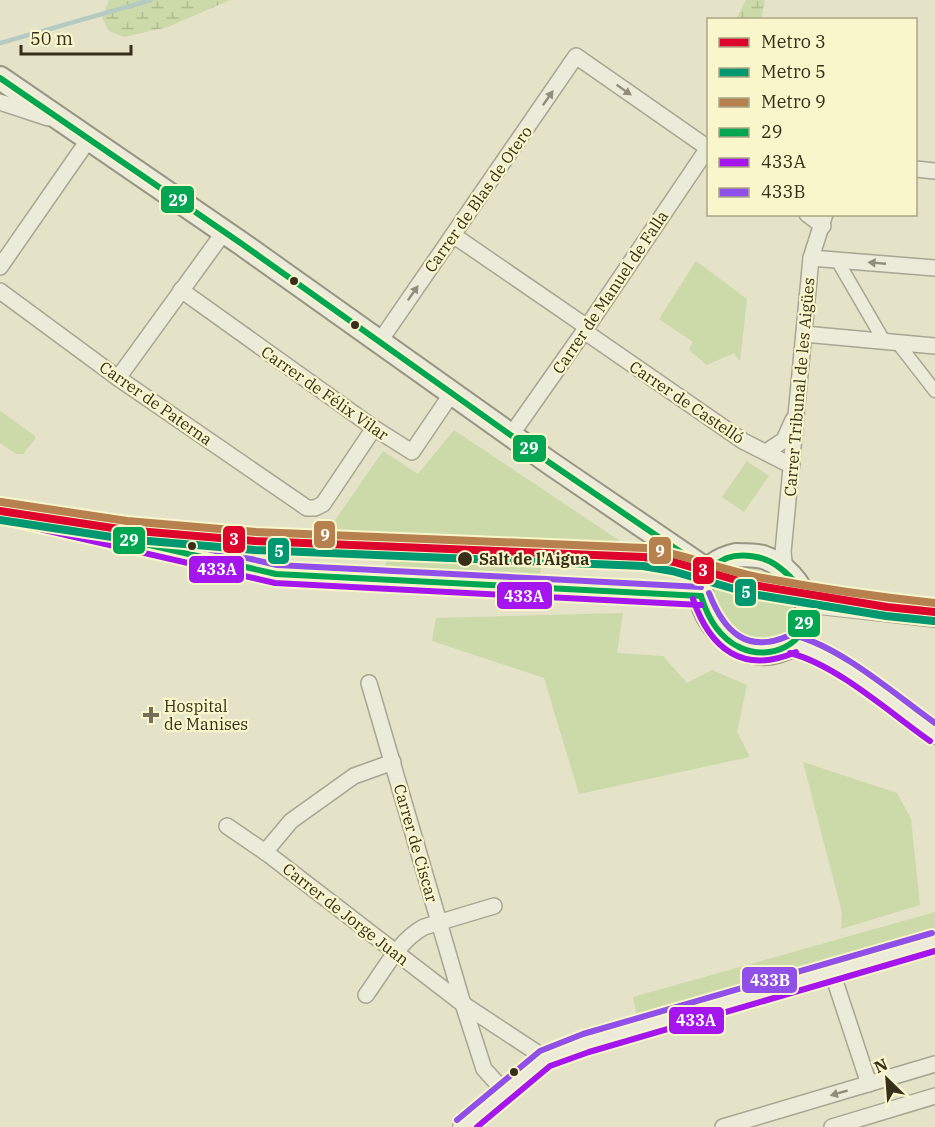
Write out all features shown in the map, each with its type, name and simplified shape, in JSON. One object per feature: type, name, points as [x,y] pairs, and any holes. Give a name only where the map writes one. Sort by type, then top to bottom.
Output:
[{"type":"main road","points":[[0,78],[707,570]]},
{"type":"main road","points":[[0,512],[276,574],[701,596]]},
{"type":"main road","points":[[747,555],[761,557],[785,570],[793,577],[805,597],[808,609],[808,622],[800,637],[792,645],[766,654],[738,647],[723,636],[707,616],[701,596],[702,582],[707,570],[722,558],[747,555]]},
{"type":"street","name":"Carrer de Blas de Otero","points":[[380,341],[576,56],[707,147]]},
{"type":"street","points":[[0,102],[66,125]]},
{"type":"street","points":[[0,267],[89,139]]},
{"type":"street","name":"Carrer de Manuel de Falla","points":[[511,435],[707,149]]},
{"type":"street","points":[[917,169],[935,171]]},
{"type":"street","name":"Carrer Tribunal de les Aigües","points":[[785,570],[783,552],[811,258],[824,220]]},
{"type":"street","points":[[118,378],[224,232]]},
{"type":"street","name":"Carrer de Castelló","points":[[453,235],[742,441],[792,466]]},
{"type":"street","points":[[811,258],[935,268]]},
{"type":"street","points":[[837,260],[890,341],[935,391]]},
{"type":"street","name":"Carrer de Félix Vilar","points":[[181,290],[374,428],[412,452],[452,393]]},
{"type":"street","name":"Carrer de Paterna","points":[[0,291],[118,378],[307,508],[315,508],[323,504],[374,428]]},
{"type":"street","points":[[804,334],[935,346]]},
{"type":"street","points":[[766,452],[783,440],[797,412]]},
{"type":"street","points":[[805,597],[819,604],[935,617]]},
{"type":"street","points":[[792,645],[799,645],[821,654],[935,734]]},
{"type":"street","name":"Carrer de Ciscar","points":[[369,683],[484,1070],[504,1091]]},
{"type":"street","points":[[265,852],[291,821],[354,776],[393,762]]},
{"type":"street","name":"Carrer de Jorge Juan","points":[[227,826],[265,852],[463,1004],[545,1058]]},
{"type":"street","points":[[366,995],[396,953],[415,932],[439,922],[494,906]]},
{"type":"street","points":[[474,1124],[504,1091],[545,1058],[586,1043],[935,942]]},
{"type":"street","points":[[832,972],[869,1084]]},
{"type":"street","points":[[723,1127],[935,1064]]},
{"type":"street","points":[[832,1127],[879,1120],[935,1096]]},
{"type":"green space","points":[[109,0],[230,0],[168,27],[124,37],[109,31],[102,18]]},
{"type":"green space","points":[[746,0],[765,0],[761,18],[737,18]]},
{"type":"green space","points":[[696,261],[747,299],[740,361],[734,353],[707,365],[689,350],[693,342],[659,319]]},
{"type":"green space","points":[[0,411],[35,436],[23,454],[16,454],[0,443]]},
{"type":"green space","points":[[454,430],[623,543],[623,555],[542,552],[540,577],[386,568],[386,545],[320,542],[383,451],[418,474]]},
{"type":"green space","points":[[747,461],[769,476],[744,512],[722,497]]},
{"type":"green space","points":[[736,566],[762,571],[780,582],[791,596],[794,612],[792,626],[783,637],[769,642],[737,635],[727,628],[712,607],[714,580],[721,573]]},
{"type":"green space","points":[[623,613],[617,653],[663,656],[687,683],[712,670],[747,685],[737,732],[750,757],[579,794],[544,678],[432,641],[436,618]]},
{"type":"green space","points":[[803,762],[897,793],[911,819],[920,905],[841,929],[842,913]]},
{"type":"green space","points":[[935,912],[935,931],[637,1017],[633,997]]},
{"type":"waterway","points":[[0,43],[151,0]]},
{"type":"metro line","name":"9","points":[[1,502],[127,521],[256,532],[645,548],[757,577],[846,592],[935,603]]},
{"type":"metro line","name":"3","points":[[0,511],[126,530],[255,541],[644,557],[674,562],[753,585],[887,607],[935,612]]},
{"type":"metro line","name":"5","points":[[0,520],[125,539],[255,550],[643,566],[672,571],[752,594],[886,616],[934,621]]},
{"type":"transit line","name":"29","points":[[0,78],[242,244],[550,463],[707,570]]},
{"type":"transit line","name":"433B","points":[[2,502],[277,565],[701,587]]},
{"type":"transit line","name":"29","points":[[0,511],[276,574],[701,596]]},
{"type":"transit line","name":"433A","points":[[0,520],[275,583],[701,605]]},
{"type":"transit line","name":"29","points":[[701,596],[718,629],[740,648],[764,653],[785,647],[801,633],[807,613],[800,590],[776,565],[765,559],[733,556],[707,570]]},
{"type":"transit line","name":"433B","points":[[709,593],[722,619],[739,636],[749,641],[760,642],[788,636]]},
{"type":"transit line","name":"433A","points":[[693,599],[709,632],[731,653],[745,659],[760,660],[796,652]]},
{"type":"transit line","name":"433B","points":[[794,635],[831,650],[850,661],[935,723]]},
{"type":"transit line","name":"433A","points":[[790,653],[808,659],[844,679],[930,741]]},
{"type":"transit line","name":"433B","points":[[457,1120],[540,1051],[583,1034],[932,933]]},
{"type":"transit line","name":"433A","points":[[477,1127],[550,1066],[589,1052],[935,951]]},
{"type":"place","name":"Salt de l'Aigua","points":[[465,559]]},
{"type":"place","name":"Hospital de Manises","points":[[151,715]]}]
